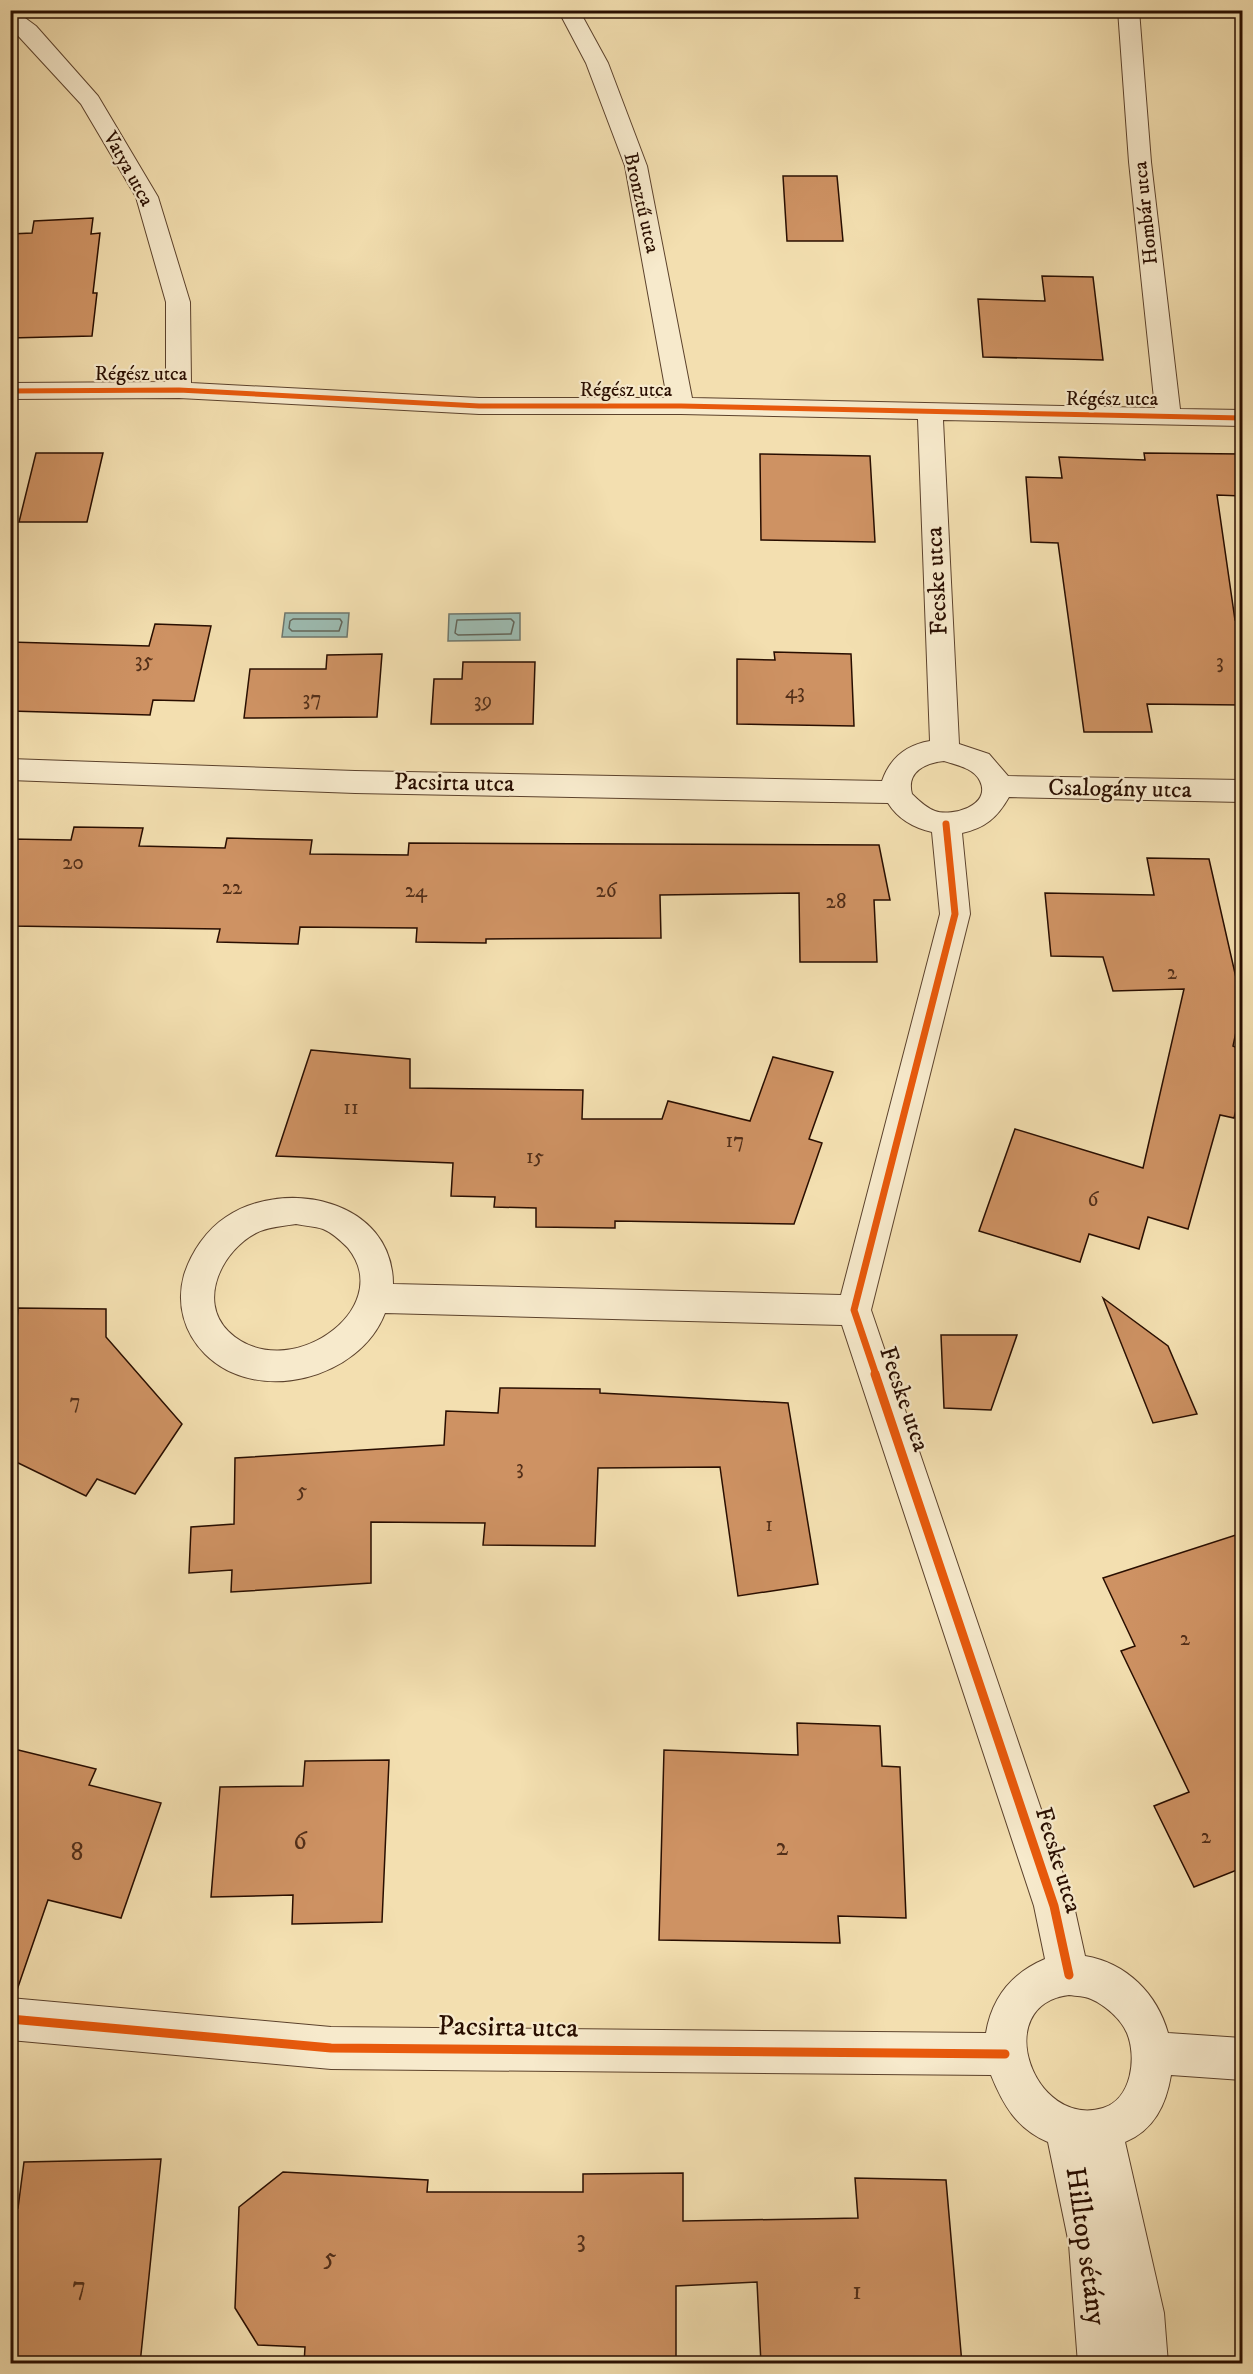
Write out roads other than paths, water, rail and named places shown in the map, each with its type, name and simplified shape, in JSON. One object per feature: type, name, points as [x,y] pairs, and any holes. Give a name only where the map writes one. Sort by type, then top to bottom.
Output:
[{"type":"street","name":"Bronztű utca","points":[[568,10],[597,63],[636,166],[681,406]]},
{"type":"street","name":"Hombár utca","points":[[1128,10],[1140,162],[1168,416]]},
{"type":"street","name":"Vatya utca","points":[[10,16],[28,31],[90,101],[147,196],[178,302],[179,390]]},
{"type":"street","name":"Régész utca","points":[[10,392],[179,390],[479,406],[681,406],[1046,416],[1242,418]]},
{"type":"street","name":"Fecske utca","points":[[930,412],[945,750]]},
{"type":"street","points":[[945,750],[968,754],[985,765],[994,777],[997,786],[995,799],[988,811],[973,820],[946,824],[929,821],[914,813],[897,792],[896,779],[910,759],[924,752],[945,750]]},
{"type":"street","name":"Pacsirta utca","points":[[10,769],[355,782],[897,792]]},
{"type":"street","name":"Csalogány utca","points":[[997,786],[1242,791]]},
{"type":"street","points":[[374,1299],[854,1310],[955,914],[946,824]]},
{"type":"street","points":[[296,1210],[336,1219],[359,1236],[371,1254],[378,1280],[374,1299],[371,1311],[355,1336],[329,1354],[308,1363],[276,1367],[245,1361],[220,1347],[203,1325],[196,1302],[199,1276],[214,1247],[237,1227],[266,1215],[296,1210]]},
{"type":"street","name":"Fecske utca","points":[[854,1310],[1054,1906],[1069,1975]]},
{"type":"street","name":"Hilltop sétány","points":[[1069,1975],[1094,1978],[1117,1991],[1137,2011],[1149,2034],[1153,2053],[1152,2078],[1143,2102],[1123,2122],[1084,2130],[1042,2117],[1021,2095],[1007,2068],[1005,2054],[1009,2018],[1023,1995],[1044,1980],[1069,1975]]},
{"type":"street","name":"Pacsirta utca","points":[[10,2019],[331,2048],[1005,2054]]},
{"type":"street","points":[[1153,2053],[1242,2059]]},
{"type":"street","name":"Hilltop sétány","points":[[1084,2130],[1101,2364]]},
{"type":"street","name":"Hilltop sétány","points":[[1084,2130],[1142,2313],[1146,2364]]},
{"type":"water","points":[[285,613],[349,613],[347,637],[282,637]]},
{"type":"water","points":[[520,613],[520,640],[448,641],[449,614]]}]
